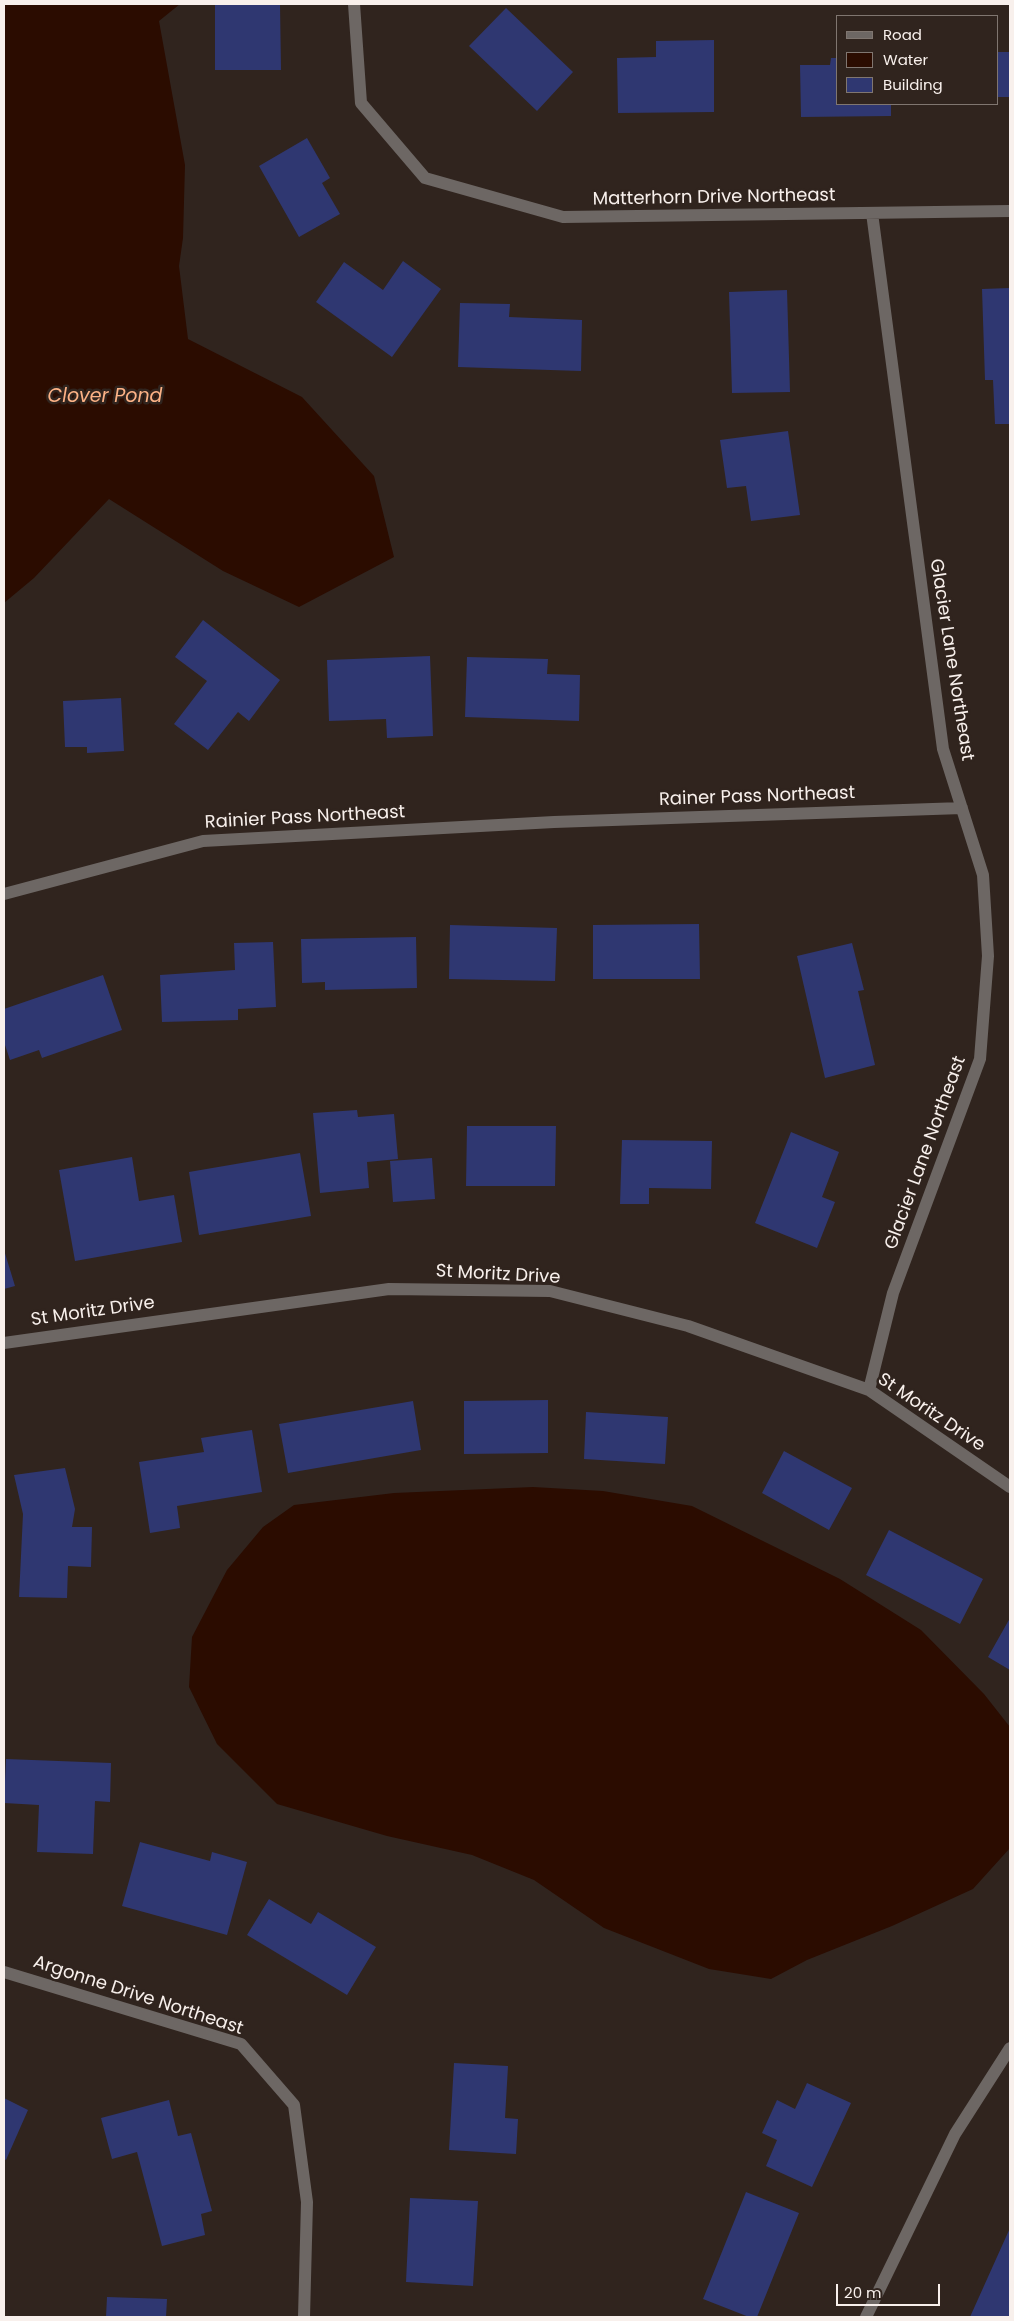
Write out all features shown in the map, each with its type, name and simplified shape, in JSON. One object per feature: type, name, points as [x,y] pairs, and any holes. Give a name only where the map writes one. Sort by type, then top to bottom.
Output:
[{"type":"street","name":"Matterhorn Drive Northeast","points":[[354,4],[361,103],[425,178],[563,217],[1010,211]]},
{"type":"street","name":"Glacier Lane Northeast","points":[[869,1390],[894,1293],[980,1059],[988,956],[983,875],[943,749],[872,213]]},
{"type":"street","name":"Rainer Pass Northeast","points":[[554,822],[962,808]]},
{"type":"street","name":"Rainier Pass Northeast","points":[[4,894],[203,841],[554,822]]},
{"type":"street","name":"St Moritz Drive","points":[[4,1343],[388,1289],[550,1291],[688,1326],[869,1390],[1010,1487]]},
{"type":"street","name":"Argonne Drive Northeast","points":[[4,1972],[242,2044],[294,2105],[306,2202],[304,2317]]},
{"type":"street","points":[[866,2317],[955,2134],[1010,2048]]},
{"type":"water","name":"Clover Pond","points":[[4,4],[180,4],[159,21],[185,165],[183,238],[179,266],[188,339],[302,397],[374,476],[394,557],[299,607],[223,571],[109,499],[34,578],[4,603]]},
{"type":"water","points":[[533,1487],[603,1491],[692,1506],[840,1579],[921,1630],[984,1694],[1010,1727],[1010,1848],[973,1889],[892,1926],[807,1960],[771,1979],[709,1969],[604,1928],[534,1880],[472,1855],[387,1836],[277,1804],[217,1744],[189,1687],[192,1637],[227,1570],[263,1527],[294,1505],[394,1493]]},
{"type":"building","points":[[215,4],[280,4],[281,70],[215,70]]},
{"type":"building","points":[[506,8],[573,72],[537,111],[469,46]]},
{"type":"building","points":[[714,40],[714,112],[618,113],[617,58],[656,57],[656,41]]},
{"type":"building","points":[[999,52],[1010,52],[1010,97],[999,97]]},
{"type":"building","points":[[831,58],[836,58],[836,105],[891,105],[891,116],[801,117],[800,65],[830,65]]},
{"type":"building","points":[[307,138],[330,178],[322,183],[340,214],[299,237],[259,166]]},
{"type":"building","points":[[403,261],[441,289],[392,357],[316,302],[344,262],[383,290]]},
{"type":"building","points":[[1010,288],[1010,424],[995,424],[993,380],[985,380],[982,289]]},
{"type":"building","points":[[787,290],[790,392],[732,393],[729,292]]},
{"type":"building","points":[[460,303],[510,304],[509,317],[582,320],[581,371],[458,367]]},
{"type":"building","points":[[788,431],[800,515],[751,521],[746,486],[727,488],[720,440]]},
{"type":"building","points":[[203,620],[280,680],[249,721],[238,712],[208,750],[174,724],[207,681],[175,657]]},
{"type":"building","points":[[430,656],[433,736],[387,738],[386,719],[329,721],[327,660]]},
{"type":"building","points":[[467,657],[548,659],[547,674],[580,675],[579,721],[465,717]]},
{"type":"building","points":[[121,698],[124,751],[87,753],[87,747],[65,747],[63,701]]},
{"type":"building","points":[[699,924],[700,979],[593,979],[593,925]]},
{"type":"building","points":[[450,925],[557,928],[555,981],[449,979]]},
{"type":"building","points":[[416,937],[417,988],[325,990],[325,982],[302,983],[301,939]]},
{"type":"building","points":[[273,942],[276,1007],[238,1009],[238,1020],[162,1022],[160,975],[235,970],[234,943]]},
{"type":"building","points":[[852,943],[864,990],[858,991],[875,1065],[825,1078],[797,956]]},
{"type":"building","points":[[103,975],[122,1030],[42,1058],[39,1050],[10,1060],[4,1042],[4,1009]]},
{"type":"building","points":[[357,1110],[358,1117],[394,1114],[398,1159],[367,1162],[369,1188],[320,1193],[313,1113]]},
{"type":"building","points":[[467,1126],[556,1126],[555,1186],[466,1186]]},
{"type":"building","points":[[791,1132],[839,1152],[822,1197],[835,1202],[817,1248],[755,1223]]},
{"type":"building","points":[[622,1140],[712,1141],[711,1189],[649,1188],[649,1204],[620,1204]]},
{"type":"building","points":[[300,1153],[311,1216],[199,1235],[189,1172]]},
{"type":"building","points":[[132,1157],[139,1201],[174,1195],[182,1242],[75,1261],[59,1170]]},
{"type":"building","points":[[432,1158],[435,1199],[393,1202],[390,1161]]},
{"type":"building","points":[[4,1250],[15,1286],[4,1289]]},
{"type":"building","points":[[548,1400],[548,1453],[464,1454],[464,1401]]},
{"type":"building","points":[[413,1401],[421,1450],[288,1473],[279,1424]]},
{"type":"building","points":[[586,1412],[668,1417],[665,1464],[584,1459]]},
{"type":"building","points":[[252,1430],[262,1492],[177,1506],[180,1528],[150,1533],[139,1462],[204,1452],[201,1438]]},
{"type":"building","points":[[784,1451],[852,1488],[829,1530],[762,1493]]},
{"type":"building","points":[[65,1468],[75,1509],[72,1527],[92,1527],[91,1567],[68,1566],[67,1598],[19,1597],[23,1514],[14,1475]]},
{"type":"building","points":[[889,1530],[983,1579],[960,1624],[866,1575]]},
{"type":"building","points":[[1010,1618],[1010,1670],[988,1657]]},
{"type":"building","points":[[6,1759],[111,1763],[110,1802],[95,1801],[93,1854],[37,1852],[39,1805],[4,1803]]},
{"type":"building","points":[[140,1842],[210,1861],[212,1852],[247,1862],[227,1935],[122,1906]]},
{"type":"building","points":[[269,1899],[311,1924],[318,1912],[376,1947],[347,1995],[247,1935]]},
{"type":"building","points":[[454,2063],[508,2066],[505,2118],[518,2119],[516,2154],[449,2150]]},
{"type":"building","points":[[807,2083],[851,2103],[812,2187],[766,2166],[777,2140],[762,2133],[777,2100],[795,2109]]},
{"type":"building","points":[[4,2098],[28,2110],[6,2160],[4,2159]]},
{"type":"building","points":[[169,2100],[178,2136],[191,2133],[212,2211],[201,2214],[205,2235],[162,2246],[137,2152],[112,2159],[101,2118]]},
{"type":"building","points":[[746,2192],[799,2213],[757,2317],[749,2317],[703,2299]]},
{"type":"building","points":[[410,2198],[478,2201],[473,2286],[406,2282]]},
{"type":"building","points":[[1010,2228],[1010,2317],[970,2317]]},
{"type":"building","points":[[107,2297],[167,2299],[166,2317],[106,2317]]}]
